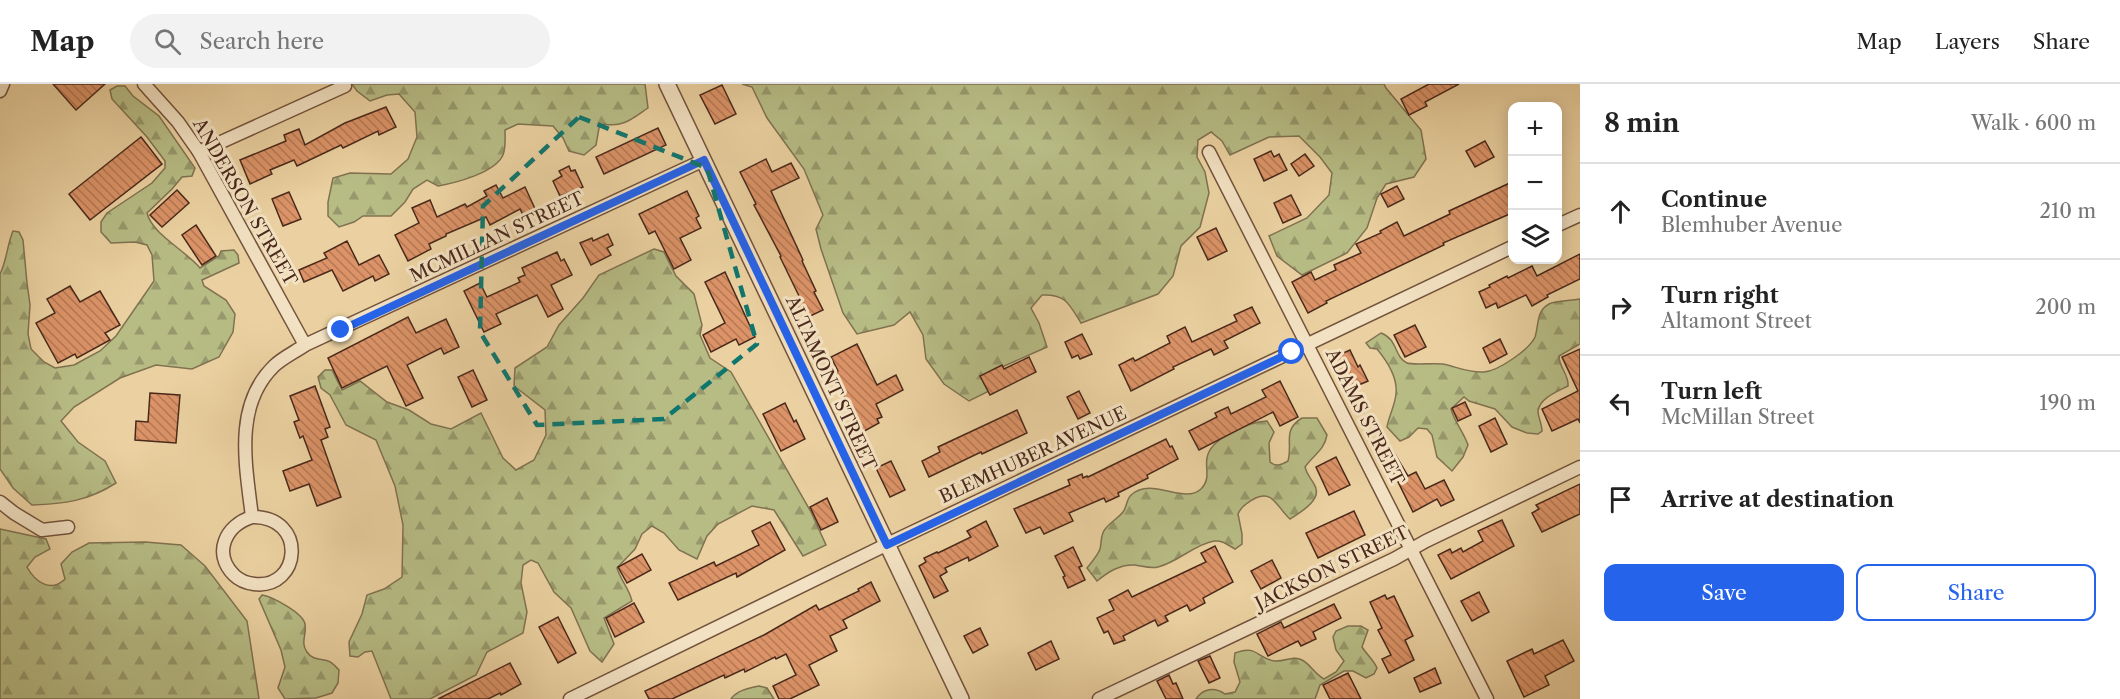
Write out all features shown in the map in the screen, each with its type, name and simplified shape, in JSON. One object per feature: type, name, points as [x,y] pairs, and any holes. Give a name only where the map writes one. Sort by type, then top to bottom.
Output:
[{"type":"street","points":[[0,91],[3,84]]},
{"type":"street","name":"ANDERSON STREET","points":[[144,84],[178,122],[199,152],[305,345]]},
{"type":"street","name":"ALTAMONT STREET","points":[[667,84],[961,699]]},
{"type":"street","points":[[199,152],[345,86]]},
{"type":"street","name":"ADAMS STREET","points":[[1209,152],[1487,699]]},
{"type":"street","name":"MCMILLAN STREET","points":[[252,517],[245,459],[245,424],[255,392],[274,365],[305,345],[704,160]]},
{"type":"street","points":[[1562,223],[1580,214]]},
{"type":"street","name":"BLEMHUBER AVENUE","points":[[570,699],[1508,249]]},
{"type":"street","name":"JACKSON STREET","points":[[1099,699],[1580,467]]},
{"type":"street","points":[[0,502],[42,530],[68,528]]},
{"type":"street","points":[[252,517],[274,520],[289,536],[292,547],[287,568],[280,577],[270,583],[260,585],[248,584],[238,579],[224,560],[223,549],[226,537],[241,520],[252,517]]},
{"type":"highlighted area","points":[[579,117],[707,168],[757,344],[664,419],[537,425],[480,332],[483,206]]},
{"type":"green space","points":[[352,84],[645,84],[648,108],[632,119],[617,125],[604,124],[599,128],[596,145],[584,155],[569,151],[563,138],[553,126],[518,124],[505,130],[503,155],[492,167],[464,180],[438,186],[427,180],[413,189],[405,202],[391,216],[363,216],[339,227],[328,216],[328,202],[333,178],[350,173],[391,174],[408,159],[417,137],[415,112],[399,94],[387,95],[370,101]]},
{"type":"green space","points":[[742,84],[1384,84],[1421,130],[1426,159],[1414,177],[1386,184],[1377,198],[1367,228],[1347,253],[1302,275],[1277,256],[1269,236],[1307,218],[1329,195],[1332,173],[1299,136],[1269,137],[1230,155],[1222,141],[1211,132],[1198,140],[1197,157],[1205,172],[1209,193],[1200,227],[1181,246],[1173,276],[1158,294],[1081,323],[1062,298],[1042,295],[1031,308],[1047,347],[995,370],[989,391],[969,401],[944,384],[926,359],[923,335],[910,312],[894,325],[857,334],[843,313],[821,249],[816,229],[823,215],[804,169],[767,118],[752,87]]},
{"type":"green space","points":[[117,86],[125,86],[133,96],[159,116],[195,168],[192,176],[182,177],[147,213],[155,228],[200,268],[219,256],[221,251],[234,250],[238,255],[239,263],[202,280],[204,286],[226,300],[235,314],[233,332],[219,357],[192,369],[156,365],[120,378],[74,407],[61,421],[78,442],[105,461],[116,483],[86,498],[55,504],[32,505],[13,488],[0,469],[0,274],[13,231],[19,232],[23,240],[30,305],[28,334],[31,349],[44,362],[55,368],[74,365],[100,351],[116,336],[154,281],[152,255],[147,245],[135,242],[111,243],[101,232],[101,222],[107,213],[152,183],[165,168],[165,161],[147,137],[112,99],[110,90]]},
{"type":"green space","points":[[654,249],[664,252],[676,276],[694,294],[702,325],[700,335],[710,358],[731,372],[811,512],[826,545],[803,556],[774,510],[752,506],[718,524],[707,536],[697,559],[679,550],[664,533],[652,526],[642,534],[635,549],[617,568],[632,601],[604,618],[614,644],[602,662],[590,651],[571,608],[554,592],[538,563],[531,560],[523,565],[521,583],[527,612],[523,633],[487,652],[476,675],[430,699],[391,699],[372,651],[365,652],[358,657],[350,656],[349,642],[362,614],[367,595],[384,589],[402,577],[403,525],[395,486],[376,440],[346,425],[330,395],[321,388],[318,377],[325,370],[332,370],[342,390],[360,381],[387,402],[409,410],[431,424],[451,429],[481,413],[503,458],[516,470],[534,460],[546,435],[545,410],[514,386],[515,368],[547,347],[559,325],[583,298],[599,275]]},
{"type":"green space","points":[[1580,299],[1580,344],[1559,356],[1568,386],[1550,396],[1539,406],[1538,413],[1542,431],[1538,434],[1527,433],[1512,427],[1495,409],[1469,401],[1464,397],[1451,409],[1468,445],[1463,457],[1452,471],[1437,457],[1432,435],[1427,429],[1418,428],[1409,437],[1400,441],[1387,427],[1395,398],[1395,381],[1381,354],[1366,343],[1381,333],[1390,339],[1400,357],[1407,363],[1443,364],[1468,371],[1490,371],[1520,354],[1532,342],[1540,314],[1545,307],[1556,302]]},
{"type":"green space","points":[[1302,418],[1317,418],[1327,435],[1321,449],[1305,467],[1314,484],[1316,495],[1310,505],[1300,513],[1290,519],[1270,497],[1259,497],[1246,504],[1238,514],[1242,544],[1235,549],[1222,542],[1214,541],[1165,565],[1152,568],[1135,565],[1119,567],[1097,581],[1087,568],[1099,551],[1104,530],[1123,512],[1131,495],[1148,488],[1185,494],[1194,493],[1201,489],[1207,478],[1207,458],[1215,444],[1231,432],[1259,422],[1267,421],[1274,432],[1269,443],[1270,462],[1276,465],[1283,464],[1288,461],[1289,437],[1292,427]]},
{"type":"green space","points":[[0,529],[46,539],[50,549],[35,557],[27,567],[34,577],[49,585],[60,583],[65,579],[61,564],[72,552],[89,543],[145,542],[181,545],[205,566],[247,621],[259,699],[0,699]]},
{"type":"green space","points":[[262,595],[280,602],[299,615],[305,624],[304,645],[309,655],[329,662],[339,670],[338,683],[332,693],[316,698],[285,699],[278,688],[285,667],[281,650],[259,599]]},
{"type":"green space","points":[[1348,626],[1361,626],[1368,630],[1362,647],[1377,668],[1374,674],[1366,678],[1353,671],[1344,671],[1320,685],[1315,699],[1196,699],[1209,690],[1217,690],[1225,694],[1235,692],[1240,682],[1234,662],[1235,653],[1248,650],[1269,660],[1299,659],[1324,679],[1336,672],[1344,661],[1336,650],[1333,637],[1336,631]]},
{"type":"green space","points":[[759,686],[767,688],[774,699],[731,699],[740,691]]},
{"type":"building","points":[[53,84],[105,84],[76,110]]},
{"type":"building","points":[[1429,84],[1459,84],[1425,102],[1427,106],[1409,115],[1401,99]]},
{"type":"building","points":[[722,85],[736,114],[715,124],[700,95]]},
{"type":"building","points":[[386,107],[396,127],[379,135],[378,131],[343,148],[341,145],[297,166],[294,160],[270,170],[272,174],[250,184],[240,160],[286,141],[284,135],[299,129],[305,145],[345,123]]},
{"type":"building","points":[[658,128],[666,145],[604,174],[596,157]]},
{"type":"building","points":[[141,137],[162,164],[90,220],[69,194]]},
{"type":"building","points":[[1485,141],[1494,157],[1475,167],[1466,151]]},
{"type":"building","points":[[1271,151],[1274,157],[1279,154],[1287,170],[1264,181],[1254,159]]},
{"type":"building","points":[[1305,154],[1314,166],[1299,176],[1291,164]]},
{"type":"building","points":[[766,159],[772,172],[791,163],[799,178],[771,191],[823,310],[804,319],[795,300],[800,298],[740,172]]},
{"type":"building","points":[[569,166],[571,171],[575,170],[583,187],[560,196],[553,181],[562,176],[559,171]]},
{"type":"building","points":[[1508,184],[1508,215],[1443,243],[1444,245],[1326,301],[1327,303],[1308,313],[1292,282],[1311,272],[1315,280],[1336,270],[1334,265],[1361,253],[1356,244],[1381,233],[1380,231],[1397,222],[1404,236],[1450,214],[1449,211]]},
{"type":"building","points":[[496,185],[503,198],[525,187],[536,211],[524,217],[520,209],[490,225],[486,217],[446,234],[429,244],[431,249],[408,261],[395,235],[419,223],[412,208],[430,200],[437,217],[465,204],[467,207],[487,196],[484,191]]},
{"type":"building","points":[[1397,186],[1404,199],[1388,207],[1381,194]]},
{"type":"building","points":[[177,190],[189,203],[162,227],[150,215]]},
{"type":"building","points":[[687,191],[699,216],[696,218],[701,228],[680,238],[691,260],[674,269],[655,231],[649,234],[639,214]]},
{"type":"building","points":[[289,192],[301,219],[283,226],[272,199]]},
{"type":"building","points":[[1291,195],[1301,215],[1283,223],[1274,203]]},
{"type":"building","points":[[196,225],[216,256],[202,265],[182,235]]},
{"type":"building","points":[[1216,228],[1227,251],[1208,260],[1197,237]]},
{"type":"building","points":[[608,234],[613,245],[607,248],[611,255],[591,265],[580,243],[592,238],[593,241]]},
{"type":"building","points":[[347,241],[359,265],[379,255],[389,274],[375,281],[373,276],[343,291],[332,270],[304,282],[299,270],[327,258],[324,253]]},
{"type":"building","points":[[557,252],[561,261],[564,259],[572,275],[551,285],[563,309],[548,317],[537,295],[496,314],[501,324],[484,332],[464,291],[480,283],[487,297],[520,282],[518,278],[525,275],[522,268]]},
{"type":"building","points":[[1580,254],[1580,279],[1547,295],[1548,297],[1532,306],[1526,295],[1498,308],[1496,303],[1486,308],[1479,292],[1490,287],[1489,285],[1532,266],[1537,276]]},
{"type":"building","points":[[725,272],[755,337],[739,345],[736,339],[711,352],[703,335],[725,323],[705,282]]},
{"type":"building","points":[[70,286],[80,302],[100,291],[120,325],[105,333],[110,340],[77,358],[75,354],[58,363],[36,323],[55,313],[47,299]]},
{"type":"building","points":[[1252,307],[1260,323],[1224,341],[1228,348],[1214,355],[1211,349],[1131,391],[1119,365],[1133,358],[1135,361],[1170,343],[1167,336],[1185,327],[1192,342],[1237,321],[1234,315]]},
{"type":"building","points":[[408,317],[416,333],[446,319],[459,347],[444,354],[441,348],[407,365],[423,398],[406,406],[387,366],[342,388],[328,358]]},
{"type":"building","points":[[1415,325],[1426,347],[1405,357],[1394,335]]},
{"type":"building","points":[[1082,334],[1092,354],[1080,359],[1078,355],[1072,358],[1065,342]]},
{"type":"building","points":[[1500,339],[1507,354],[1490,363],[1483,348]]},
{"type":"building","points":[[857,344],[877,385],[896,375],[903,390],[876,404],[882,417],[877,419],[879,423],[861,433],[834,374],[838,371],[831,357]]},
{"type":"building","points":[[1580,349],[1580,423],[1578,419],[1552,431],[1542,409],[1578,391],[1562,357]]},
{"type":"building","points":[[1350,350],[1368,381],[1347,390],[1332,358]]},
{"type":"building","points":[[1029,357],[1036,372],[990,395],[980,376],[1002,365],[1004,369]]},
{"type":"building","points":[[473,370],[487,400],[472,407],[458,377]]},
{"type":"building","points":[[1280,381],[1298,417],[1280,426],[1273,412],[1199,450],[1189,431],[1217,417],[1215,413],[1228,407],[1231,414],[1266,397],[1262,390]]},
{"type":"building","points":[[315,386],[330,427],[325,429],[328,437],[321,440],[341,497],[317,506],[309,484],[290,491],[283,471],[312,460],[303,436],[300,438],[294,422],[299,420],[290,396]]},
{"type":"building","points":[[1079,391],[1090,413],[1078,419],[1067,397]]},
{"type":"building","points":[[150,393],[180,395],[176,443],[135,440],[136,421],[148,422]]},
{"type":"building","points":[[1465,402],[1471,415],[1458,421],[1452,408]]},
{"type":"building","points":[[785,403],[805,439],[781,451],[763,414]]},
{"type":"building","points":[[1017,410],[1027,433],[929,477],[922,461],[940,452],[938,447]]},
{"type":"building","points":[[1495,418],[1507,444],[1491,452],[1479,426]]},
{"type":"building","points":[[1166,439],[1178,459],[1118,493],[1119,496],[1106,502],[1104,498],[1069,513],[1073,521],[1044,534],[1040,527],[1026,533],[1014,509],[1070,485],[1068,480],[1082,474],[1083,478],[1088,477]]},
{"type":"building","points":[[1390,446],[1408,476],[1416,472],[1425,489],[1444,480],[1454,500],[1441,506],[1437,499],[1413,512],[1393,472],[1388,474],[1382,462],[1386,460],[1382,450]]},
{"type":"building","points":[[1336,457],[1350,485],[1329,495],[1316,467]]},
{"type":"building","points":[[891,461],[905,490],[890,497],[876,468]]},
{"type":"building","points":[[1580,484],[1580,514],[1542,532],[1532,513],[1539,509],[1536,505]]},
{"type":"building","points":[[827,498],[838,522],[821,530],[810,507]]},
{"type":"building","points":[[1354,511],[1365,535],[1318,558],[1306,533]]},
{"type":"building","points":[[1502,520],[1514,546],[1451,579],[1438,555],[1450,549],[1452,553],[1461,548],[1463,552],[1483,541],[1478,531]]},
{"type":"building","points":[[986,521],[998,546],[969,561],[968,557],[945,568],[947,572],[940,576],[948,591],[934,598],[919,566],[926,562],[924,558],[971,537],[967,531]]},
{"type":"building","points":[[770,522],[785,550],[737,577],[736,573],[678,600],[669,583],[714,562],[716,566],[759,545],[752,531]]},
{"type":"building","points":[[1215,546],[1233,582],[1203,598],[1205,603],[1190,611],[1187,605],[1165,616],[1168,621],[1158,626],[1155,620],[1123,636],[1125,640],[1114,644],[1108,631],[1104,633],[1097,618],[1114,610],[1109,600],[1128,590],[1132,597],[1206,562],[1201,553]]},
{"type":"building","points":[[1073,547],[1082,566],[1079,567],[1085,580],[1068,588],[1055,556]]},
{"type":"building","points":[[642,554],[651,570],[627,583],[618,567]]},
{"type":"building","points":[[1272,560],[1281,578],[1261,589],[1251,571]]},
{"type":"building","points":[[871,582],[880,601],[843,620],[847,628],[830,636],[837,651],[809,665],[819,685],[790,699],[779,699],[773,686],[796,675],[786,654],[745,672],[744,669],[725,678],[724,675],[672,699],[649,699],[645,691],[764,635],[816,605],[819,610],[859,591],[858,589]]},
{"type":"building","points":[[1479,592],[1489,612],[1472,621],[1461,601]]},
{"type":"building","points":[[1385,595],[1387,599],[1394,596],[1413,636],[1405,640],[1414,660],[1389,673],[1382,659],[1391,655],[1378,630],[1382,628],[1370,602]]},
{"type":"building","points":[[634,603],[644,622],[615,637],[606,618]]},
{"type":"building","points":[[1334,604],[1341,618],[1313,632],[1316,639],[1301,646],[1298,641],[1268,656],[1257,634],[1281,622],[1284,628]]},
{"type":"building","points":[[558,617],[576,653],[558,663],[539,627]]},
{"type":"building","points":[[980,628],[988,645],[973,653],[964,636]]},
{"type":"building","points":[[1563,640],[1574,661],[1545,676],[1549,685],[1524,697],[1507,661],[1532,649],[1534,654]]},
{"type":"building","points":[[1051,641],[1059,659],[1036,670],[1028,653]]},
{"type":"building","points":[[1210,656],[1220,678],[1209,683],[1198,661]]},
{"type":"building","points":[[510,663],[521,684],[501,695],[500,693],[488,699],[438,699]]},
{"type":"building","points":[[1435,668],[1441,683],[1420,692],[1414,678]]},
{"type":"building","points":[[1348,673],[1361,699],[1330,699],[1323,685]]},
{"type":"building","points":[[1169,675],[1173,684],[1176,683],[1183,699],[1166,699],[1157,681]]},
{"type":"route","points":[[341,330],[704,160],[887,545],[1292,352]]}]
